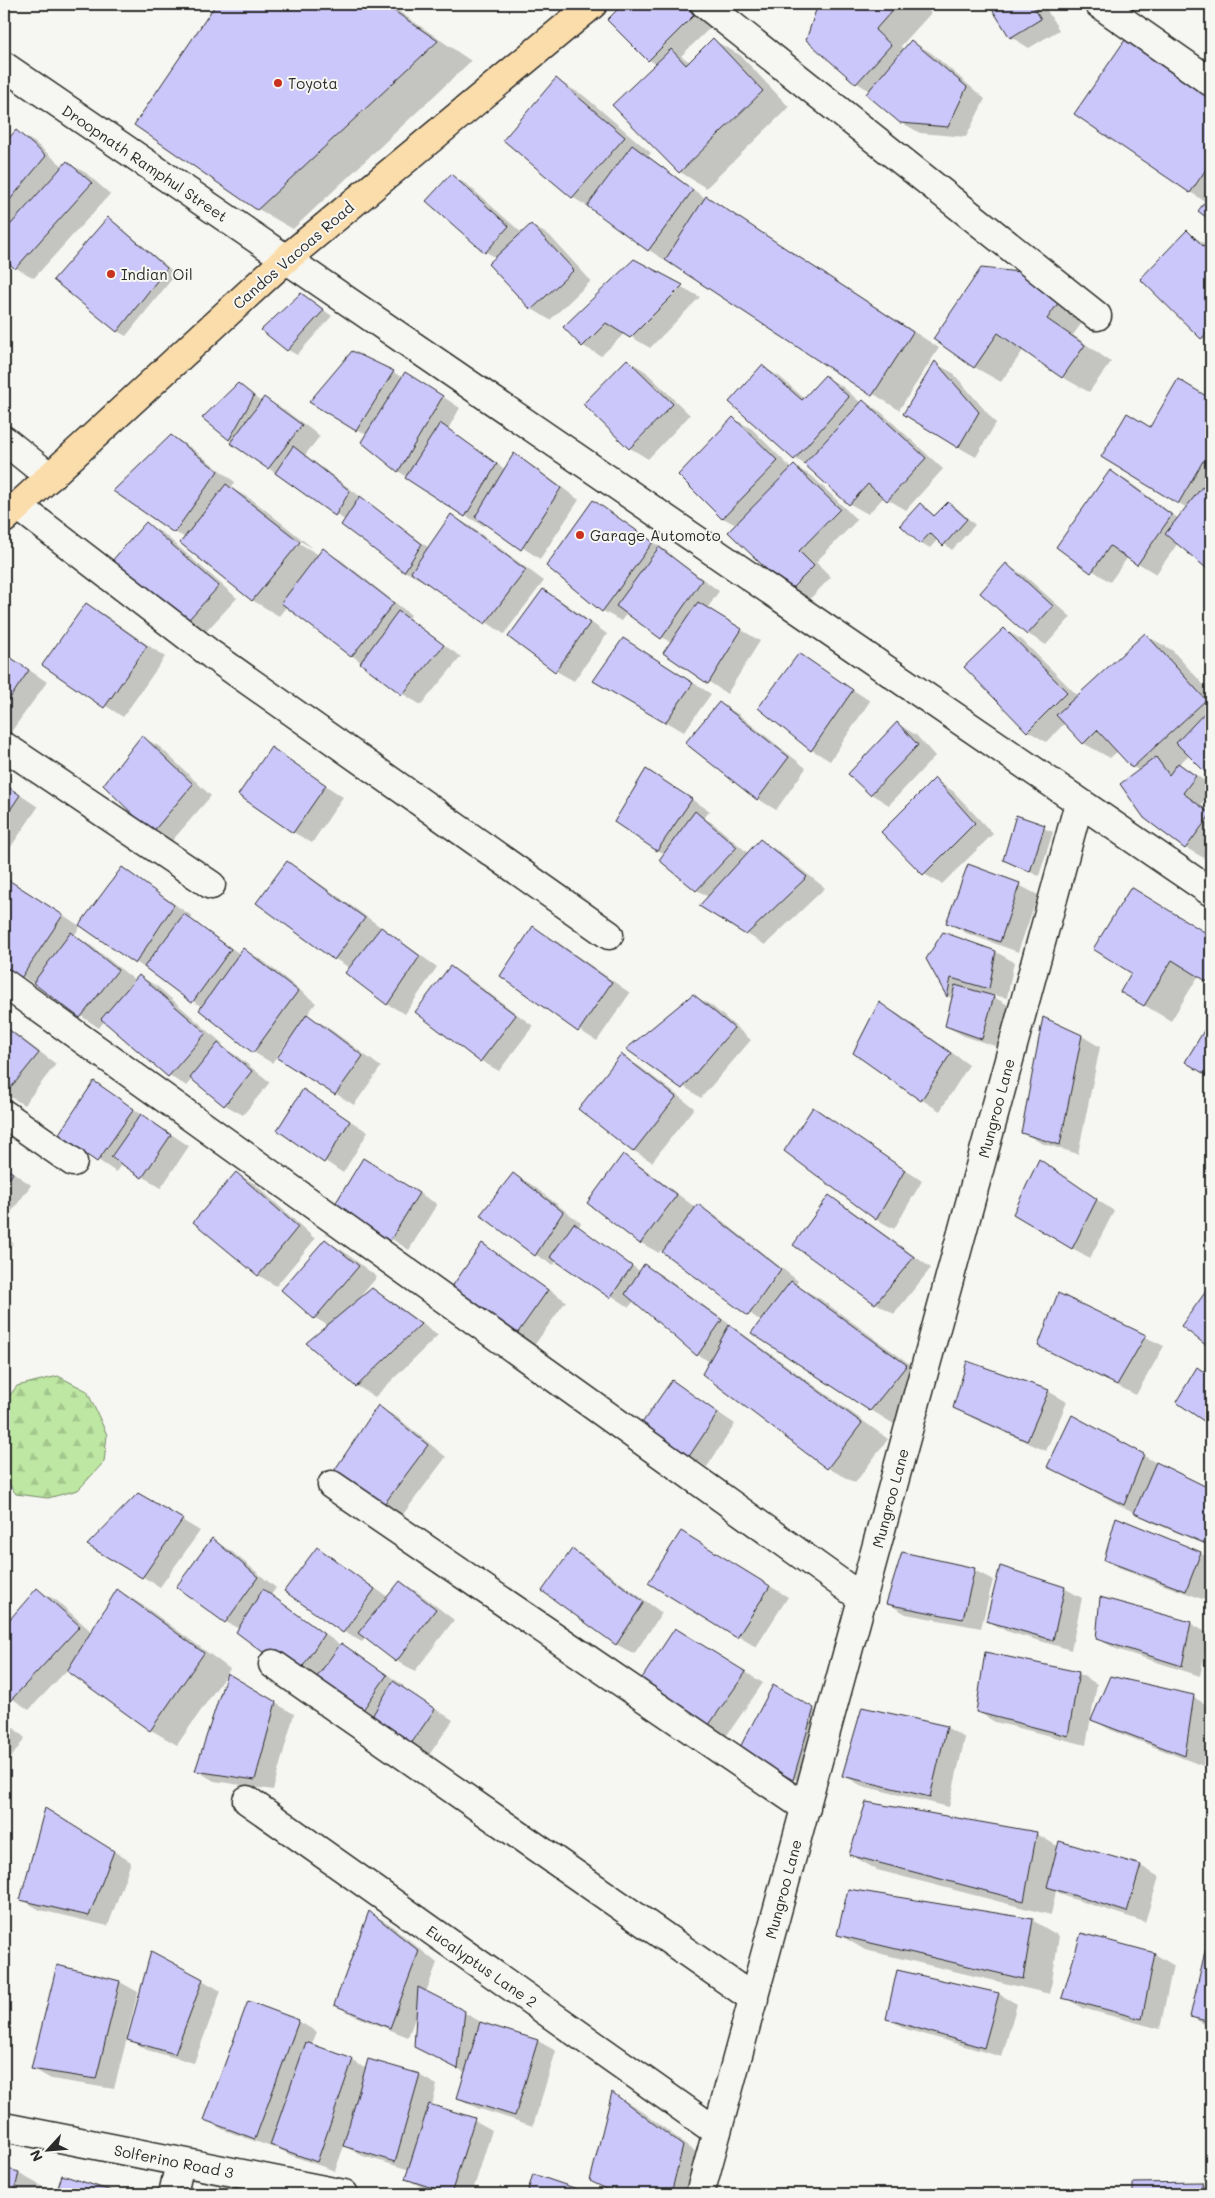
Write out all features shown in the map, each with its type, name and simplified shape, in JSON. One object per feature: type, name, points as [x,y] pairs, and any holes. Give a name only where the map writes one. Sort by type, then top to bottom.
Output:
[{"type":"main road","name":"Candos Vacoas Road","points":[[11,513],[286,259],[593,4]]},
{"type":"street","points":[[704,4],[1097,316]]},
{"type":"street","points":[[1099,4],[1211,82]]},
{"type":"street","name":"Droopnath Ramphul Street","points":[[4,66],[1211,892]]},
{"type":"street","points":[[4,440],[50,477]]},
{"type":"street","points":[[11,513],[609,935]]},
{"type":"street","points":[[4,746],[211,885]]},
{"type":"street","name":"Mungroo Lane","points":[[700,2194],[1080,803]]},
{"type":"street","points":[[4,983],[862,1599]]},
{"type":"street","points":[[4,1114],[72,1162]]},
{"type":"street","points":[[332,1484],[806,1808]]},
{"type":"street","points":[[273,1664],[754,1999]]},
{"type":"street","name":"Eucalyptus Lane 2","points":[[246,1800],[717,2132]]},
{"type":"street","name":"Solferino Road 3","points":[[4,2127],[344,2194]]},
{"type":"street","points":[[173,2194],[180,2163]]},
{"type":"green space","points":[[58,1376],[87,1391],[107,1435],[104,1462],[78,1490],[48,1498],[16,1494],[4,1477],[4,1403],[17,1386]]},
{"type":"building","name":"Toyota","points":[[216,4],[384,4],[438,41],[257,210],[134,125]]},
{"type":"building","points":[[623,4],[684,4],[694,15],[648,61],[607,20]]},
{"type":"building","points":[[818,4],[898,4],[875,30],[891,45],[856,84],[806,40]]},
{"type":"building","points":[[989,4],[1032,4],[1041,19],[1010,38]]},
{"type":"building","points":[[713,38],[763,91],[679,173],[612,105],[671,49],[686,65]]},
{"type":"building","points":[[911,40],[967,87],[948,127],[900,123],[866,94]]},
{"type":"building","points":[[1125,40],[1211,99],[1211,162],[1190,193],[1074,114]]},
{"type":"building","points":[[556,78],[625,137],[572,198],[503,140]]},
{"type":"building","points":[[16,130],[46,156],[4,207],[4,144]]},
{"type":"building","points":[[632,145],[693,190],[648,251],[587,206]]},
{"type":"building","points":[[67,161],[92,183],[15,269],[4,258],[4,232]]},
{"type":"building","points":[[451,174],[509,226],[485,253],[426,201]]},
{"type":"building","points":[[1211,194],[1211,221],[1198,211]]},
{"type":"building","points":[[706,196],[913,332],[872,396],[665,260]]},
{"type":"building","name":"Indian Oil","points":[[108,217],[167,268],[117,332],[53,280]]},
{"type":"building","points":[[531,224],[574,270],[531,310],[488,264]]},
{"type":"building","points":[[1187,230],[1211,254],[1211,328],[1201,339],[1140,279]]},
{"type":"building","points":[[634,259],[683,285],[630,338],[606,323],[582,347],[563,327]]},
{"type":"building","points":[[981,268],[1030,273],[1063,296],[1047,319],[1085,345],[1062,378],[998,333],[974,368],[933,339]]},
{"type":"building","points":[[301,293],[324,310],[287,351],[261,330]]},
{"type":"building","points":[[352,351],[394,371],[356,431],[309,402]]},
{"type":"building","points":[[627,359],[673,404],[629,449],[583,404]]},
{"type":"building","points":[[935,361],[979,412],[958,448],[903,414]]},
{"type":"building","points":[[762,365],[802,400],[825,375],[849,397],[794,460],[729,402]]},
{"type":"building","points":[[405,372],[443,396],[398,472],[361,442]]},
{"type":"building","points":[[1178,379],[1211,399],[1211,465],[1203,461],[1178,504],[1101,457],[1127,413],[1150,427]]},
{"type":"building","points":[[238,383],[254,396],[229,440],[202,418]]},
{"type":"building","points":[[264,397],[302,425],[268,469],[230,443]]},
{"type":"building","points":[[863,400],[926,458],[887,501],[868,484],[849,505],[804,464]]},
{"type":"building","points":[[733,417],[778,461],[722,519],[678,475]]},
{"type":"building","points":[[440,423],[497,464],[465,517],[405,478]]},
{"type":"building","points":[[171,435],[218,471],[174,533],[113,491]]},
{"type":"building","points":[[293,446],[350,491],[335,516],[275,473]]},
{"type":"building","points":[[514,453],[561,488],[521,550],[475,517]]},
{"type":"building","points":[[794,465],[840,509],[799,551],[814,566],[789,591],[728,532]]},
{"type":"building","points":[[1110,470],[1172,515],[1137,565],[1110,546],[1091,573],[1056,547]]},
{"type":"building","points":[[226,484],[300,542],[252,601],[180,543]]},
{"type":"building","points":[[1202,487],[1211,494],[1211,572],[1165,534]]},
{"type":"building","points":[[360,496],[422,544],[404,572],[341,525]]},
{"type":"building","points":[[593,500],[653,542],[602,612],[546,566]]},
{"type":"building","points":[[948,502],[967,519],[943,546],[930,533],[920,544],[900,525],[920,503],[934,516]]},
{"type":"building","points":[[451,514],[526,570],[485,624],[411,572]]},
{"type":"building","points":[[146,522],[219,586],[181,628],[110,563]]},
{"type":"building","points":[[659,547],[702,580],[661,639],[616,606]]},
{"type":"building","points":[[323,548],[394,603],[351,657],[281,603]]},
{"type":"building","points":[[1006,563],[1053,606],[1027,635],[980,593]]},
{"type":"building","points":[[543,589],[590,623],[555,672],[508,637]]},
{"type":"building","points":[[698,602],[742,629],[708,684],[663,653]]},
{"type":"building","points":[[86,603],[147,646],[104,708],[42,665]]},
{"type":"building","points":[[398,611],[444,645],[402,695],[360,663]]},
{"type":"building","points":[[1004,628],[1067,692],[1027,732],[964,667]]},
{"type":"building","points":[[1145,633],[1206,700],[1132,768],[1097,730],[1083,744],[1056,715]]},
{"type":"building","points":[[623,638],[693,683],[665,723],[593,681]]},
{"type":"building","points":[[4,653],[29,670],[4,707]]},
{"type":"building","points":[[799,653],[853,690],[811,751],[758,708]]},
{"type":"building","points":[[719,702],[789,757],[757,800],[685,743]]},
{"type":"building","points":[[1211,706],[1211,778],[1176,743]]},
{"type":"building","points":[[897,722],[918,745],[870,795],[848,774]]},
{"type":"building","points":[[142,735],[193,784],[152,833],[103,785]]},
{"type":"building","points":[[271,747],[326,785],[293,833],[238,795]]},
{"type":"building","points":[[1156,757],[1169,775],[1178,763],[1196,776],[1183,793],[1211,814],[1185,849],[1144,818],[1120,784]]},
{"type":"building","points":[[646,769],[692,799],[657,851],[614,822]]},
{"type":"building","points":[[935,778],[975,823],[923,875],[881,832]]},
{"type":"building","points":[[4,784],[20,795],[4,819]]},
{"type":"building","points":[[695,811],[737,847],[696,891],[659,860]]},
{"type":"building","points":[[1016,815],[1045,825],[1030,872],[1003,860]]},
{"type":"building","points":[[760,839],[807,877],[746,935],[699,906]]},
{"type":"building","points":[[287,861],[365,918],[334,960],[256,903]]},
{"type":"building","points":[[968,864],[1020,883],[1000,942],[946,923]]},
{"type":"building","points":[[122,867],[174,905],[135,964],[79,925]]},
{"type":"building","points":[[7,879],[63,915],[21,978],[4,966],[4,884]]},
{"type":"building","points":[[1131,887],[1211,936],[1211,984],[1172,960],[1144,1006],[1120,992],[1131,973],[1093,949]]},
{"type":"building","points":[[184,914],[231,949],[192,1003],[144,967]]},
{"type":"building","points":[[533,926],[612,982],[578,1032],[500,976]]},
{"type":"building","points":[[381,927],[420,956],[387,1005],[345,973]]},
{"type":"building","points":[[71,932],[118,970],[80,1018],[33,983]]},
{"type":"building","points":[[943,932],[996,951],[989,989],[951,978],[947,997],[926,959]]},
{"type":"building","points":[[243,948],[298,991],[253,1053],[199,1010]]},
{"type":"building","points":[[450,966],[516,1015],[480,1062],[415,1012]]},
{"type":"building","points":[[139,975],[206,1033],[168,1077],[101,1019]]},
{"type":"building","points":[[955,985],[994,996],[982,1039],[945,1026]]},
{"type":"building","points":[[693,994],[734,1028],[682,1089],[626,1049]]},
{"type":"building","points":[[879,1002],[951,1053],[921,1101],[853,1053]]},
{"type":"building","points":[[307,1014],[363,1056],[335,1095],[277,1058]]},
{"type":"building","points":[[1043,1017],[1082,1035],[1060,1145],[1021,1133]]},
{"type":"building","points":[[1211,1019],[1211,1078],[1185,1062]]},
{"type":"building","points":[[4,1026],[39,1053],[5,1095],[4,1094]]},
{"type":"building","points":[[218,1043],[252,1071],[224,1106],[190,1078]]},
{"type":"building","points":[[621,1054],[676,1097],[633,1152],[578,1109]]},
{"type":"building","points":[[94,1081],[134,1109],[97,1162],[58,1135]]},
{"type":"building","points":[[303,1089],[350,1121],[324,1163],[277,1130]]},
{"type":"building","points":[[813,1107],[905,1170],[876,1220],[784,1151]]},
{"type":"building","points":[[141,1114],[171,1135],[142,1178],[111,1157]]},
{"type":"building","points":[[623,1154],[677,1195],[640,1244],[587,1203]]},
{"type":"building","points":[[363,1158],[419,1193],[390,1241],[335,1204]]},
{"type":"building","points":[[1039,1159],[1097,1199],[1072,1249],[1013,1214]]},
{"type":"building","points":[[4,1167],[13,1173],[4,1187]]},
{"type":"building","points":[[236,1172],[298,1227],[258,1276],[193,1222]]},
{"type":"building","points":[[513,1173],[563,1212],[535,1256],[480,1215]]},
{"type":"building","points":[[829,1195],[914,1257],[875,1304],[793,1245]]},
{"type":"building","points":[[698,1204],[781,1269],[748,1316],[662,1252]]},
{"type":"building","points":[[574,1223],[632,1266],[610,1298],[550,1257]]},
{"type":"building","points":[[325,1239],[359,1266],[314,1319],[281,1290]]},
{"type":"building","points":[[482,1243],[548,1290],[514,1338],[449,1291]]},
{"type":"building","points":[[644,1264],[722,1320],[697,1356],[625,1294]]},
{"type":"building","points":[[791,1281],[907,1365],[870,1411],[751,1333]]},
{"type":"building","points":[[1209,1287],[1211,1289],[1211,1349],[1181,1326]]},
{"type":"building","points":[[372,1288],[421,1324],[356,1387],[306,1343]]},
{"type":"building","points":[[1058,1293],[1146,1335],[1117,1385],[1038,1346]]},
{"type":"building","points":[[729,1325],[862,1423],[827,1469],[702,1374]]},
{"type":"building","points":[[967,1361],[1049,1390],[1027,1441],[953,1408]]},
{"type":"building","points":[[1197,1367],[1211,1377],[1211,1426],[1176,1402]]},
{"type":"building","points":[[672,1380],[718,1413],[688,1458],[640,1426]]},
{"type":"building","points":[[378,1405],[428,1445],[382,1507],[332,1474]]},
{"type":"building","points":[[1072,1415],[1144,1454],[1124,1505],[1047,1467]]},
{"type":"building","points":[[1156,1462],[1211,1489],[1211,1546],[1134,1513]]},
{"type":"building","points":[[138,1493],[183,1519],[142,1578],[87,1545]]},
{"type":"building","points":[[1116,1517],[1201,1552],[1186,1591],[1104,1560]]},
{"type":"building","points":[[681,1531],[770,1586],[737,1638],[648,1583]]},
{"type":"building","points":[[212,1538],[258,1577],[225,1623],[176,1587]]},
{"type":"building","points":[[317,1547],[375,1589],[343,1633],[284,1591]]},
{"type":"building","points":[[572,1549],[644,1602],[616,1645],[542,1591]]},
{"type":"building","points":[[902,1552],[975,1568],[963,1619],[886,1604]]},
{"type":"building","points":[[1000,1566],[1065,1587],[1053,1640],[986,1621]]},
{"type":"building","points":[[400,1581],[436,1609],[396,1662],[358,1633]]},
{"type":"building","points":[[37,1588],[80,1626],[10,1701],[4,1695],[4,1626]]},
{"type":"building","points":[[117,1589],[204,1653],[150,1731],[67,1671]]},
{"type":"building","points":[[263,1589],[324,1634],[296,1677],[236,1632]]},
{"type":"building","points":[[1100,1597],[1191,1622],[1182,1666],[1096,1639]]},
{"type":"building","points":[[675,1628],[746,1672],[706,1729],[640,1681]]},
{"type":"building","points":[[341,1643],[387,1675],[363,1710],[317,1677]]},
{"type":"building","points":[[985,1652],[1079,1672],[1068,1736],[976,1712]]},
{"type":"building","points":[[227,1673],[276,1702],[255,1780],[195,1771]]},
{"type":"building","points":[[1110,1676],[1194,1695],[1185,1756],[1091,1720]]},
{"type":"building","points":[[393,1681],[435,1709],[404,1754],[365,1728]]},
{"type":"building","points":[[773,1685],[814,1708],[793,1780],[739,1749]]},
{"type":"building","points":[[862,1707],[947,1726],[930,1797],[842,1776]]},
{"type":"building","points":[[866,1802],[1037,1832],[1024,1901],[849,1855]]},
{"type":"building","points":[[45,1808],[114,1851],[89,1916],[20,1900]]},
{"type":"building","points":[[1059,1841],[1141,1865],[1127,1912],[1047,1887]]},
{"type":"building","points":[[848,1889],[1033,1919],[1023,1979],[837,1935]]},
{"type":"building","points":[[369,1911],[419,1951],[390,2028],[334,2005]]},
{"type":"building","points":[[1081,1933],[1155,1953],[1142,2019],[1062,1998]]},
{"type":"building","points":[[1206,1947],[1211,1948],[1211,2022],[1190,2017]]},
{"type":"building","points":[[151,1951],[203,1979],[175,2054],[127,2040]]},
{"type":"building","points":[[57,1965],[120,1981],[96,2079],[31,2069]]},
{"type":"building","points":[[897,1970],[999,1993],[984,2048],[886,2019]]},
{"type":"building","points":[[418,1987],[465,2011],[458,2069],[414,2047]]},
{"type":"building","points":[[248,2001],[299,2020],[255,2139],[204,2120]]},
{"type":"building","points":[[480,2022],[538,2040],[515,2116],[457,2098]]},
{"type":"building","points":[[306,2042],[353,2059],[317,2162],[270,2145]]},
{"type":"building","points":[[368,2059],[420,2074],[395,2162],[343,2146]]},
{"type":"building","points":[[612,2092],[683,2146],[671,2194],[617,2194],[590,2181]]},
{"type":"building","points":[[429,2104],[475,2118],[451,2194],[405,2179]]},
{"type":"building","points":[[4,2168],[19,2172],[14,2194],[4,2194]]},
{"type":"building","points":[[533,2174],[592,2194],[527,2194]]},
{"type":"building","points":[[62,2175],[121,2194],[56,2194]]},
{"type":"building","points":[[1202,2182],[1203,2194],[1133,2194],[1133,2183]]},
{"type":"place","name":"Toyota","points":[[278,83]]},
{"type":"place","name":"Indian Oil","points":[[111,274]]},
{"type":"place","name":"Garage Automoto","points":[[580,535]]}]
